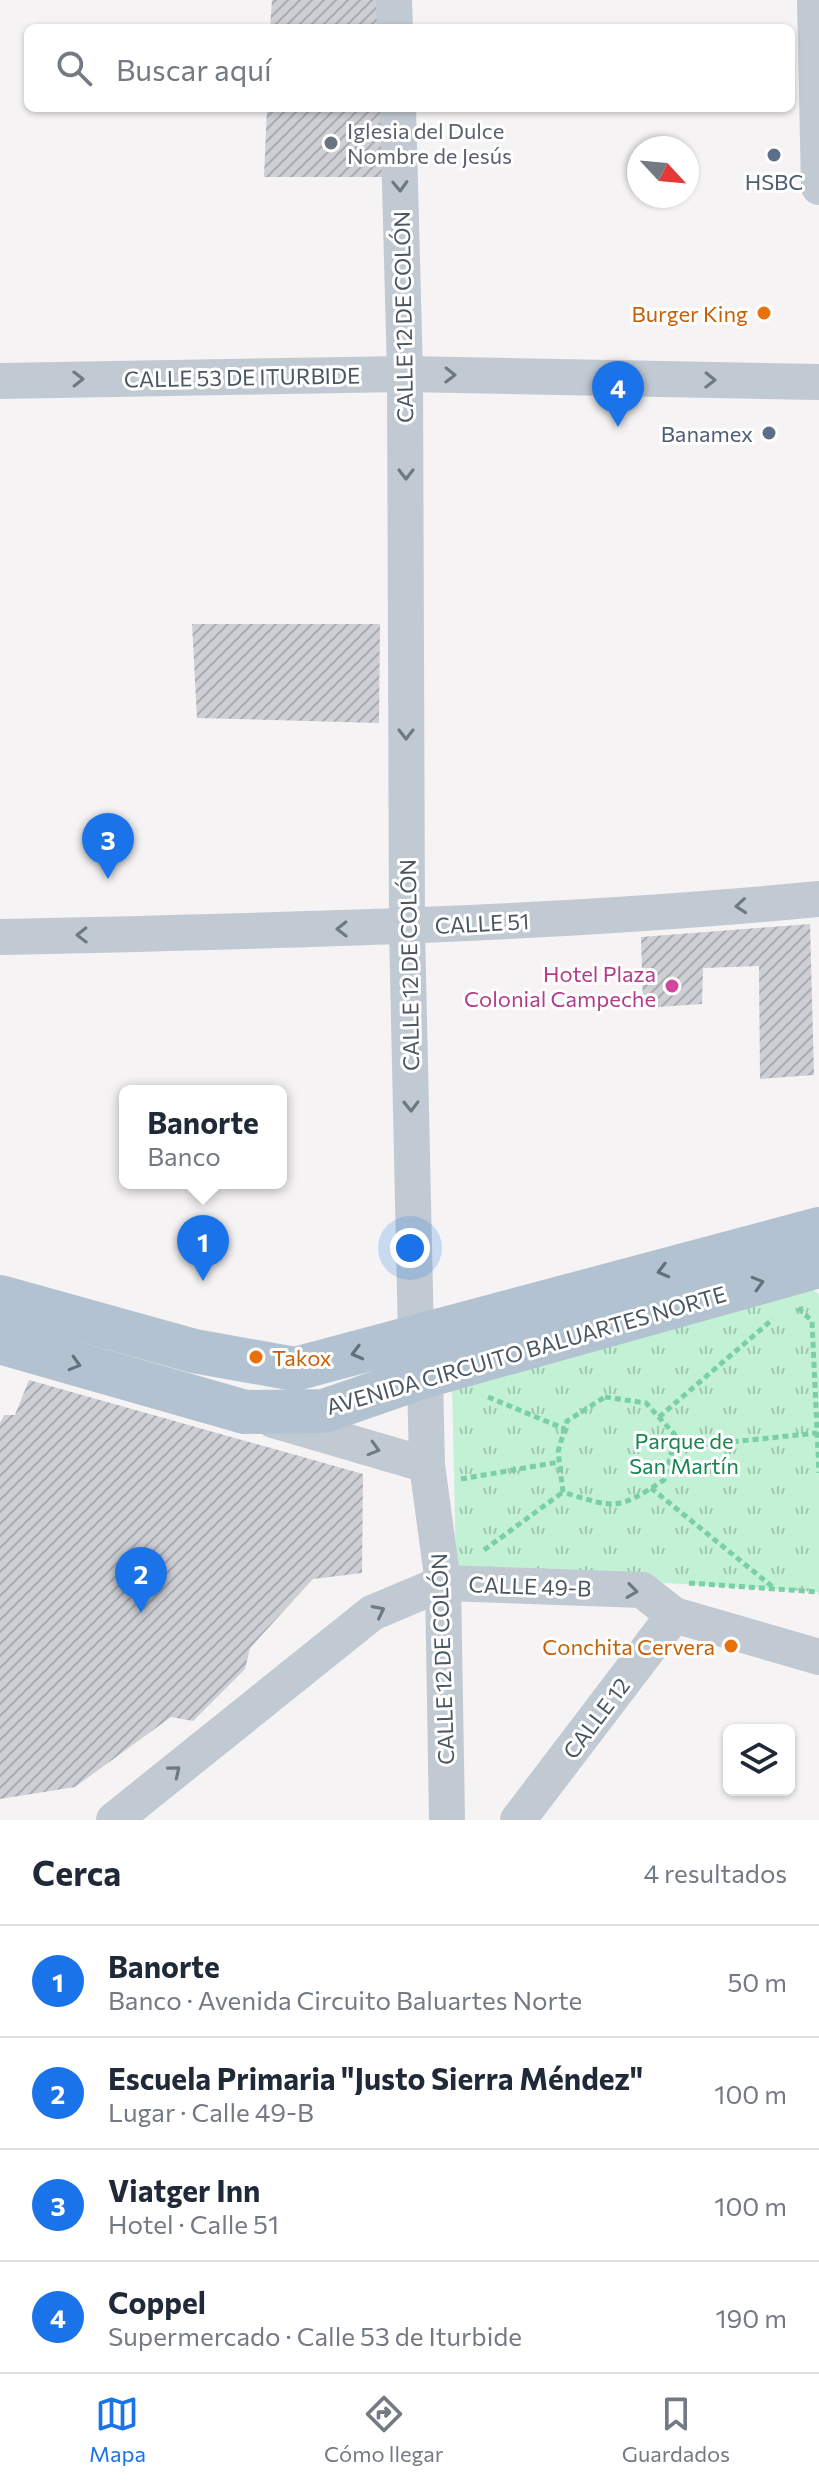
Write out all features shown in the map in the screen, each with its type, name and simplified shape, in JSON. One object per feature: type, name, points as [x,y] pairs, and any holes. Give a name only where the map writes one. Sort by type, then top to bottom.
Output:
[{"type":"main road","name":"AVENIDA CIRCUITO BALUARTES NORTE","points":[[0,1342],[245,1412],[324,1411],[420,1357],[819,1229]]},
{"type":"main road","name":"AVENIDA CIRCUITO BALUARTES NORTE","points":[[0,1297],[194,1351],[295,1369],[420,1357],[819,1266]]},
{"type":"street","points":[[394,0],[395,24]]},
{"type":"street","points":[[815,0],[819,187]]},
{"type":"street","name":"CALLE 12 DE COLÓN","points":[[398,112],[405,374],[407,928],[420,1357],[441,1472],[447,1820]]},
{"type":"street","name":"CALLE 53 DE ITURBIDE","points":[[0,381],[405,374],[819,382]]},
{"type":"street","name":"CALLE 51","points":[[0,937],[407,928],[682,912],[819,899]]},
{"type":"street","points":[[245,1412],[441,1472]]},
{"type":"street","name":"CALLE 49-B","points":[[114,1820],[372,1613],[443,1583],[642,1590],[674,1615],[819,1657]]},
{"type":"street","name":"CALLE 12","points":[[518,1820],[674,1615]]},
{"type":"path","points":[[792,1303],[812,1321],[819,1473]]},
{"type":"path","points":[[659,1417],[780,1313]]},
{"type":"path","points":[[481,1394],[565,1429]]},
{"type":"path","points":[[605,1397],[646,1403],[676,1436],[664,1480],[629,1504],[598,1503],[563,1492],[558,1452],[567,1421],[605,1397]]},
{"type":"path","points":[[673,1448],[817,1433]]},
{"type":"path","points":[[441,1472],[559,1462]]},
{"type":"path","points":[[651,1488],[774,1588]]},
{"type":"path","points":[[480,1553],[563,1492]]},
{"type":"green space","name":"Parque de San Martín","points":[[805,1284],[819,1294],[819,1592],[456,1571],[452,1383]]},
{"type":"building","points":[[272,0],[393,0],[394,24],[270,24]]},
{"type":"building","name":"Iglesia del Dulce Nombre de Jesús","points":[[267,112],[396,112],[399,177],[264,177]]},
{"type":"building","points":[[192,624],[380,624],[379,723],[197,718]]},
{"type":"building","name":"Hotel Plaza Colonial Campeche","points":[[810,924],[814,1075],[760,1079],[759,966],[703,968],[702,1004],[643,1008],[641,937]]},
{"type":"building","points":[[29,1380],[363,1474],[362,1573],[313,1579],[250,1648],[245,1669],[193,1721],[171,1717],[75,1787],[0,1799],[0,1423],[4,1415],[15,1415]]},
{"type":"place","name":"Iglesia del Dulce Nombre de Jesús","points":[[331,143]]},
{"type":"place","name":"HSBC","points":[[774,155]]},
{"type":"place","name":"Burger King","points":[[764,313]]},
{"type":"place","name":"Coppel","points":[[618,427]]},
{"type":"place","name":"Banamex","points":[[769,433]]},
{"type":"place","name":"Viatger Inn","points":[[108,879]]},
{"type":"place","name":"Hotel Plaza Colonial Campeche","points":[[672,986]]},
{"type":"place","name":"Banorte","points":[[203,1281]]},
{"type":"place","name":"Takox","points":[[256,1357]]},
{"type":"place","name":"Escuela Primaria \"Justo Sierra Méndez\"","points":[[141,1613]]},
{"type":"place","name":"Conchita Cervera","points":[[731,1646]]}]
